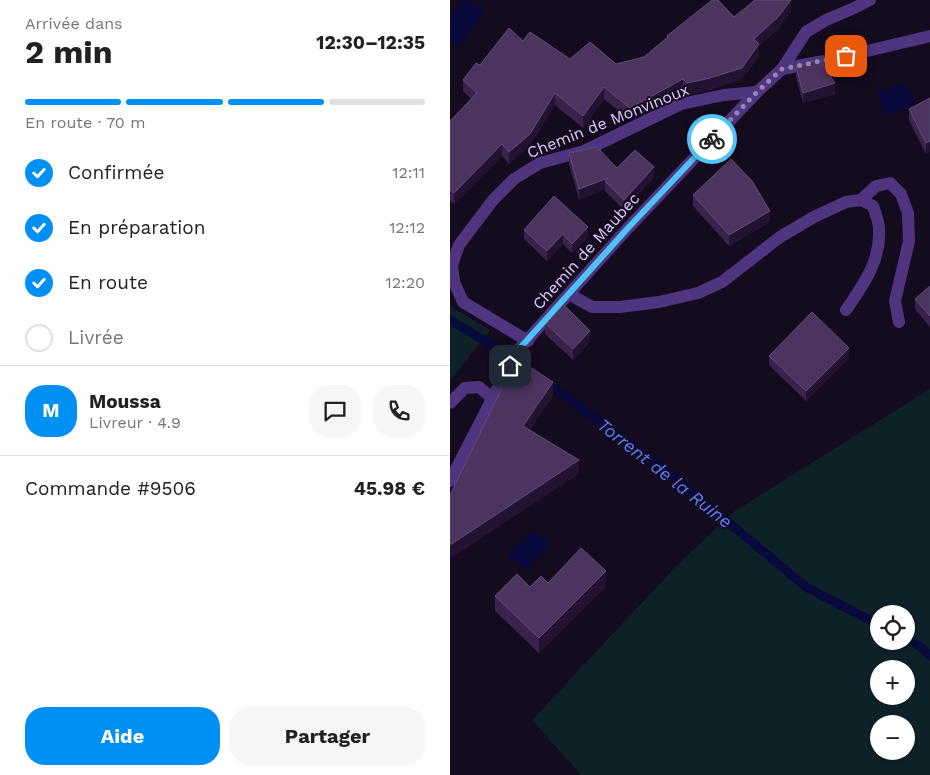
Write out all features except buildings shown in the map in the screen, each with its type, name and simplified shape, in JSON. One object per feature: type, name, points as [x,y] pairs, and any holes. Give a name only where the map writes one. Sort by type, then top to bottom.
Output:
[{"type":"street","name":"Chemin de Maubec","points":[[450,481],[520,348],[628,228],[757,92],[782,69],[806,32],[826,20],[870,0]]},
{"type":"street","points":[[782,69],[930,36]]},
{"type":"street","name":"Chemin de Monvinoux","points":[[528,341],[463,302],[454,282],[452,265],[459,246],[493,200],[514,179],[540,163],[584,151],[681,104],[724,95],[757,92]]},
{"type":"street","points":[[861,200],[876,186],[890,183],[901,194],[908,213],[909,241],[895,301],[899,322]]},
{"type":"street","points":[[569,294],[592,307],[620,307],[659,302],[698,293],[722,282],[780,237],[814,217],[846,202],[861,200],[873,206],[879,228],[878,251],[869,277],[846,310]]},
{"type":"street","points":[[450,403],[465,388],[479,387],[492,398]]},
{"type":"shaded area","points":[[462,0],[468,0],[484,12],[459,46],[450,41],[450,19]]},
{"type":"shaded area","points":[[904,82],[916,104],[884,116],[878,92]]},
{"type":"shaded area","points":[[450,306],[490,330],[450,381]]},
{"type":"shaded area","points":[[930,389],[930,775],[581,775],[532,720],[681,561],[735,511]]},
{"type":"shaded area","points":[[533,530],[550,544],[526,570],[508,555]]},
{"type":"waterway","name":"Torrent de la Ruine","points":[[450,320],[519,361]]},
{"type":"waterway","name":"Torrent de la Ruine","points":[[545,381],[668,472],[806,587],[870,620]]},
{"type":"waterway","name":"Torrent de la Ruine","points":[[915,644],[930,656]]},
{"type":"way so far","points":[[712,139],[782,69],[846,56]]},
{"type":"route","points":[[510,366],[520,348],[628,228],[712,139]]}]
